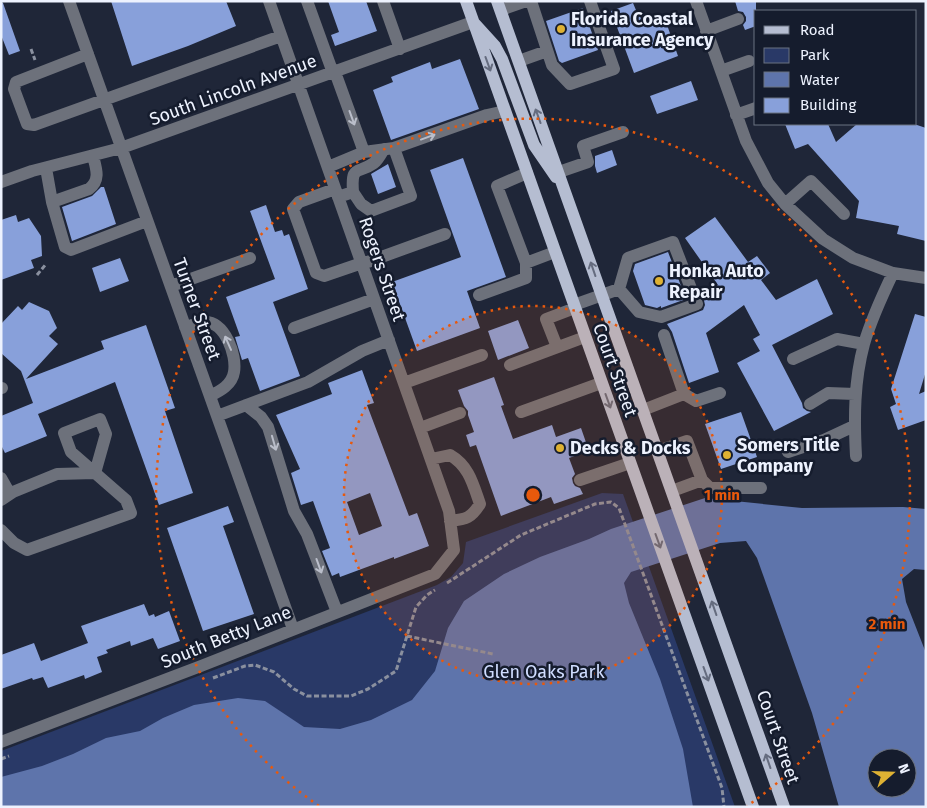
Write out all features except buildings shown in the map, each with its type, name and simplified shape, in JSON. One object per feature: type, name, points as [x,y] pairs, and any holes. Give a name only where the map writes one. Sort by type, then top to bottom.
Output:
[{"type":"main road","name":"Court Street","points":[[466,1],[753,807]]},
{"type":"main road","name":"Court Street","points":[[496,4],[519,61],[567,194],[784,807]]},
{"type":"main road","points":[[473,22],[490,40],[502,59],[534,145],[567,194]]},
{"type":"street","name":"Turner Street","points":[[69,1],[293,629]]},
{"type":"street","name":"Rogers Street","points":[[269,1],[449,511],[454,550]]},
{"type":"street","points":[[307,1],[364,152]]},
{"type":"street","points":[[383,1],[400,49]]},
{"type":"street","points":[[496,4],[526,1]]},
{"type":"street","points":[[531,1],[552,65],[570,84],[614,69],[590,1]]},
{"type":"street","points":[[696,1],[746,142],[768,183],[784,204],[823,240],[853,258],[893,273],[926,278]]},
{"type":"street","points":[[706,31],[738,19]]},
{"type":"street","name":"South Lincoln Avenue","points":[[1,182],[121,148],[473,22]]},
{"type":"street","points":[[88,54],[16,82],[14,89],[27,124],[34,125],[281,36]]},
{"type":"street","points":[[519,61],[547,51]]},
{"type":"street","points":[[721,71],[749,61]]},
{"type":"street","points":[[736,114],[754,109]]},
{"type":"street","points":[[328,166],[364,152],[389,149],[487,115],[504,111]]},
{"type":"street","points":[[559,172],[588,162],[583,146],[623,132]]},
{"type":"street","points":[[389,149],[411,196],[371,211],[362,204],[353,192],[352,178],[356,171],[375,163],[389,149]]},
{"type":"street","points":[[52,202],[89,189],[94,185],[97,178],[97,170],[93,156]]},
{"type":"street","points":[[46,168],[52,202],[65,247],[71,250],[147,221]]},
{"type":"street","points":[[479,295],[526,278],[526,263],[497,186],[527,173]]},
{"type":"street","points":[[784,204],[811,181],[844,214]]},
{"type":"street","points":[[353,192],[337,193],[300,202],[293,209],[316,273],[324,276],[445,234]]},
{"type":"street","points":[[673,242],[697,304],[661,317],[639,312],[619,289],[628,258],[673,242]]},
{"type":"street","points":[[526,263],[555,252]]},
{"type":"street","points":[[171,286],[250,258]]},
{"type":"street","points":[[856,456],[854,426],[856,382],[864,344],[877,308],[893,273]]},
{"type":"street","points":[[557,348],[546,319],[602,294],[619,289]]},
{"type":"street","points":[[294,328],[374,299]]},
{"type":"street","points":[[185,327],[205,322],[218,326],[226,338],[233,356],[234,373],[226,388],[210,396]]},
{"type":"street","points":[[664,335],[684,394],[696,401],[720,393]]},
{"type":"street","points":[[510,365],[585,337]]},
{"type":"street","points":[[793,359],[837,339],[864,344]]},
{"type":"street","points":[[217,416],[308,382],[353,355],[389,340]]},
{"type":"street","points":[[404,383],[482,355]]},
{"type":"street","points":[[521,412],[601,383]]},
{"type":"street","points":[[810,404],[828,393],[855,394]]},
{"type":"street","points":[[643,410],[684,394]]},
{"type":"street","points":[[246,405],[261,417],[268,428],[294,511],[310,541],[337,612]]},
{"type":"street","points":[[420,428],[460,413]]},
{"type":"street","points":[[788,452],[824,440],[854,426]]},
{"type":"street","points":[[658,451],[687,441],[702,480],[710,488],[761,488]]},
{"type":"street","points":[[431,459],[450,455],[457,459],[470,476],[480,504],[473,515],[464,519],[450,521]]},
{"type":"street","points":[[580,480],[630,463]]},
{"type":"street","points":[[1,478],[6,497],[57,474],[95,473],[126,500],[131,513],[27,550],[14,542],[1,530]]},
{"type":"street","points":[[673,494],[702,480]]},
{"type":"street","name":"South Betty Lane","points":[[1,742],[192,670],[435,574],[454,550]]},
{"type":"path","points":[[37,275],[46,264]]},
{"type":"path","points":[[209,680],[246,666],[254,665],[274,672],[294,689],[307,696],[351,696],[368,689],[396,671],[416,607],[427,595],[520,535],[595,504],[611,502],[619,508],[623,516],[722,788],[724,807]]},
{"type":"path","points":[[407,636],[493,654]]},
{"type":"path","points":[[1,758],[10,755]]},
{"type":"green space","name":"Glen Oaks Park","points":[[602,493],[623,494],[735,807],[1,807],[1,751],[437,585],[451,577],[463,563],[466,542]]},
{"type":"water","name":"Glen Oaks Park","points":[[705,498],[802,508],[903,507],[926,509],[926,570],[914,569],[902,579],[906,602],[926,653],[926,807],[839,807],[812,713],[757,558],[746,541],[720,543],[631,572],[624,583],[629,603],[660,679],[683,749],[693,807],[1,807],[1,777],[42,766],[106,738],[140,731],[163,718],[194,705],[238,698],[265,701],[304,727],[340,729],[371,720],[412,700],[435,671],[448,628],[464,601],[504,574],[540,557],[611,529]]},
{"type":"place","name":"Florida Coastal Insurance Agency","points":[[561,29]]},
{"type":"place","name":"Honka Auto Repair","points":[[659,281]]},
{"type":"place","name":"Decks & Docks","points":[[560,448]]},
{"type":"place","name":"Somers Title Company","points":[[727,455]]}]
